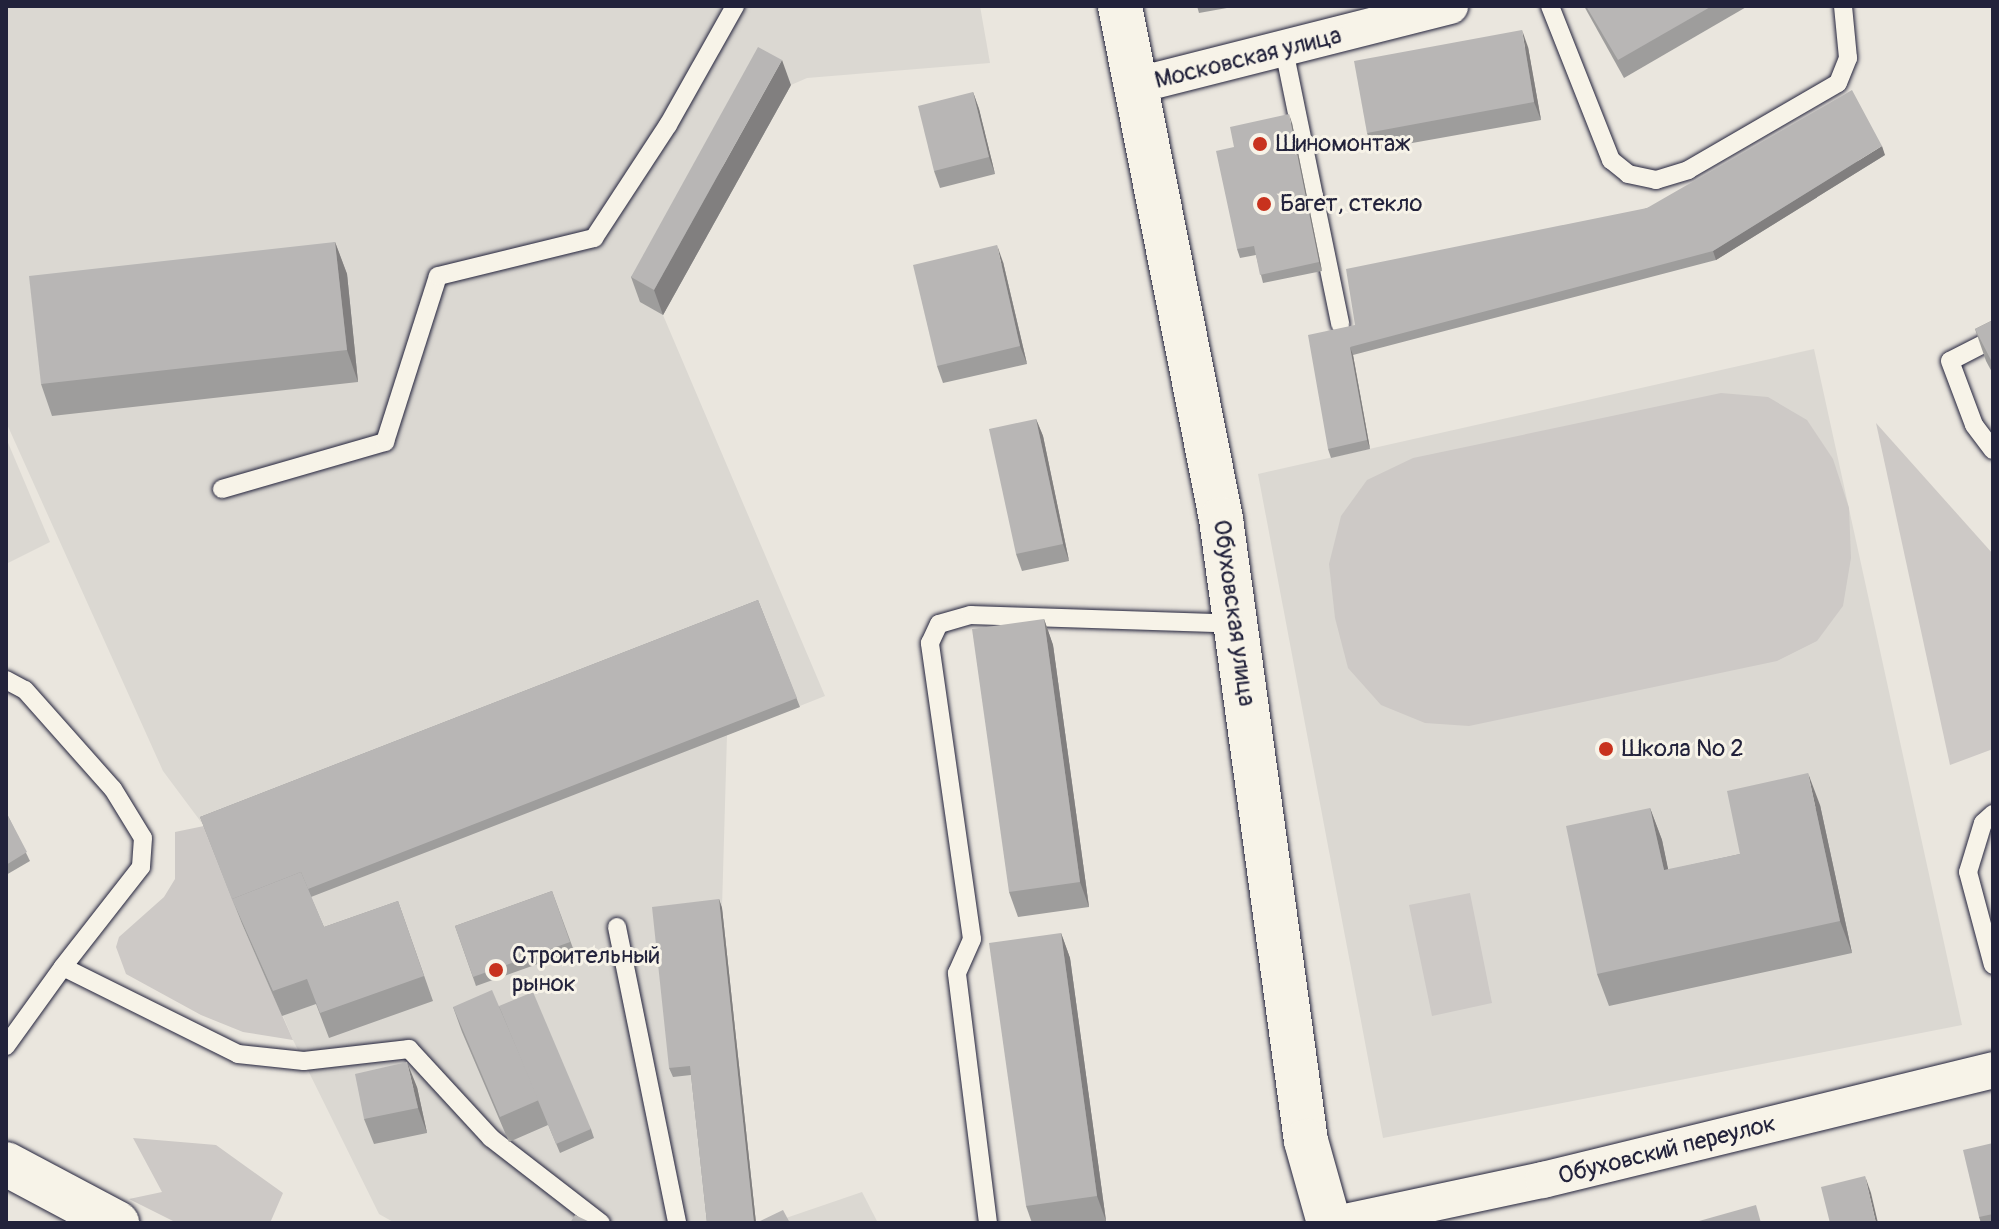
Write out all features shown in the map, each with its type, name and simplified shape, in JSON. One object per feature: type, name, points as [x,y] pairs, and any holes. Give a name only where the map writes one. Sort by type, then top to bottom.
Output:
[{"type":"street","name":"Обуховская улица","points":[[1120,6],[1138,85],[1236,624],[1306,1141],[1329,1223]]},
{"type":"street","name":"Московская улица","points":[[1138,85],[1450,6]]},
{"type":"street","name":"Обуховский переулок","points":[[1340,1223],[1557,1176],[1993,1070]]},
{"type":"street","points":[[6,1164],[117,1223]]},
{"type":"lane","points":[[222,489],[385,442],[438,276],[594,238],[668,125],[735,6]]},
{"type":"lane","points":[[1550,6],[1611,160],[1628,174],[1656,180],[1688,170],[1838,83],[1848,58],[1843,6]]},
{"type":"lane","points":[[1284,50],[1340,324]]},
{"type":"lane","points":[[1993,339],[1950,361],[1974,425],[1993,450]]},
{"type":"lane","points":[[988,1223],[957,973],[972,939],[930,643],[939,624],[971,615],[1236,624]]},
{"type":"lane","points":[[6,680],[25,690],[113,789],[143,838],[141,867],[6,1046]]},
{"type":"lane","points":[[1993,814],[1983,823],[1968,872],[1993,965]]},
{"type":"lane","points":[[617,927],[677,1223]]},
{"type":"lane","points":[[63,967],[238,1054],[304,1061],[409,1049],[491,1138],[601,1223]]},
{"type":"shaded area","points":[[6,6],[980,6],[990,63],[807,78],[791,85],[663,315],[825,696],[727,735],[722,908],[756,1223],[395,1223],[379,1214],[293,1040],[204,826],[163,771],[6,422]]},
{"type":"shaded area","name":"Школа № 2","points":[[1814,349],[1962,1025],[1383,1138],[1258,474]]},
{"type":"shaded area","points":[[1721,393],[1768,397],[1807,420],[1833,459],[1849,508],[1851,558],[1843,606],[1817,641],[1777,661],[1469,726],[1425,723],[1381,705],[1348,668],[1335,618],[1329,564],[1341,516],[1367,480],[1413,458]]},
{"type":"shaded area","points":[[1876,423],[1993,554],[1993,749],[1950,765]]},
{"type":"shaded area","points":[[6,438],[50,542],[6,564]]},
{"type":"shaded area","points":[[204,826],[242,924],[293,1040],[243,1032],[201,1015],[126,974],[116,947],[119,937],[164,897],[175,879],[175,832]]},
{"type":"shaded area","points":[[1470,893],[1492,1003],[1432,1016],[1409,905]]},
{"type":"shaded area","points":[[133,1138],[216,1145],[283,1193],[270,1223],[177,1223],[129,1199],[162,1192]]},
{"type":"shaded area","points":[[862,1192],[878,1223],[777,1223],[786,1218]]},
{"type":"building","points":[[1586,6],[1712,6],[1618,60]]},
{"type":"building","points":[[1522,30],[1534,102],[1367,133],[1354,61]]},
{"type":"building","points":[[758,47],[782,60],[654,290],[631,277]]},
{"type":"building","points":[[1852,90],[1882,146],[1713,251],[1350,347],[1367,440],[1328,449],[1308,335],[1355,325],[1346,269],[1647,208]]},
{"type":"building","points":[[973,92],[989,157],[934,171],[918,106]]},
{"type":"building","points":[[1289,114],[1319,262],[1260,275],[1254,246],[1237,249],[1216,151],[1234,147],[1230,127]]},
{"type":"building","points":[[335,242],[347,350],[41,384],[29,276]]},
{"type":"building","points":[[997,245],[1020,346],[937,366],[913,265]]},
{"type":"building","points":[[1993,320],[1993,364],[1975,329]]},
{"type":"building","points":[[1036,419],[1063,544],[1016,554],[989,429]]},
{"type":"building","points":[[758,600],[797,698],[308,889],[301,872],[232,899],[238,915],[200,817]]},
{"type":"building","points":[[1044,619],[1080,882],[1009,892],[972,629]]},
{"type":"building","points":[[1808,773],[1840,921],[1597,974],[1566,826],[1650,808],[1664,870],[1740,854],[1727,791]]},
{"type":"building","points":[[6,812],[27,852],[6,865]]},
{"type":"building","points":[[301,872],[324,927],[398,901],[424,976],[320,1013],[307,979],[273,991],[232,899]]},
{"type":"building","points":[[552,891],[570,942],[473,977],[455,926]]},
{"type":"building","points":[[719,899],[754,1223],[707,1223],[690,1066],[669,1068],[652,907]]},
{"type":"building","points":[[1061,933],[1097,1196],[1026,1206],[989,943]]},
{"type":"building","points":[[492,990],[539,1100],[500,1117],[453,1007]]},
{"type":"building","points":[[533,992],[591,1129],[556,1144],[499,1006]]},
{"type":"building","points":[[407,1062],[418,1108],[364,1119],[355,1074]]},
{"type":"building","points":[[1993,1143],[1993,1214],[1979,1217],[1963,1150]]},
{"type":"building","points":[[1865,1176],[1876,1223],[1830,1223],[1821,1187]]},
{"type":"building","points":[[1756,1205],[1761,1223],[1692,1223]]},
{"type":"building","points":[[783,1210],[790,1223],[756,1223]]},
{"type":"building","points":[[575,1215],[592,1223],[570,1223]]},
{"type":"place","name":"Шиномонтаж","points":[[1260,144]]},
{"type":"place","name":"Багет, стекло","points":[[1264,204]]},
{"type":"place","name":"Школа № 2","points":[[1606,749]]},
{"type":"place","name":"Строительный рынок","points":[[496,970]]}]
